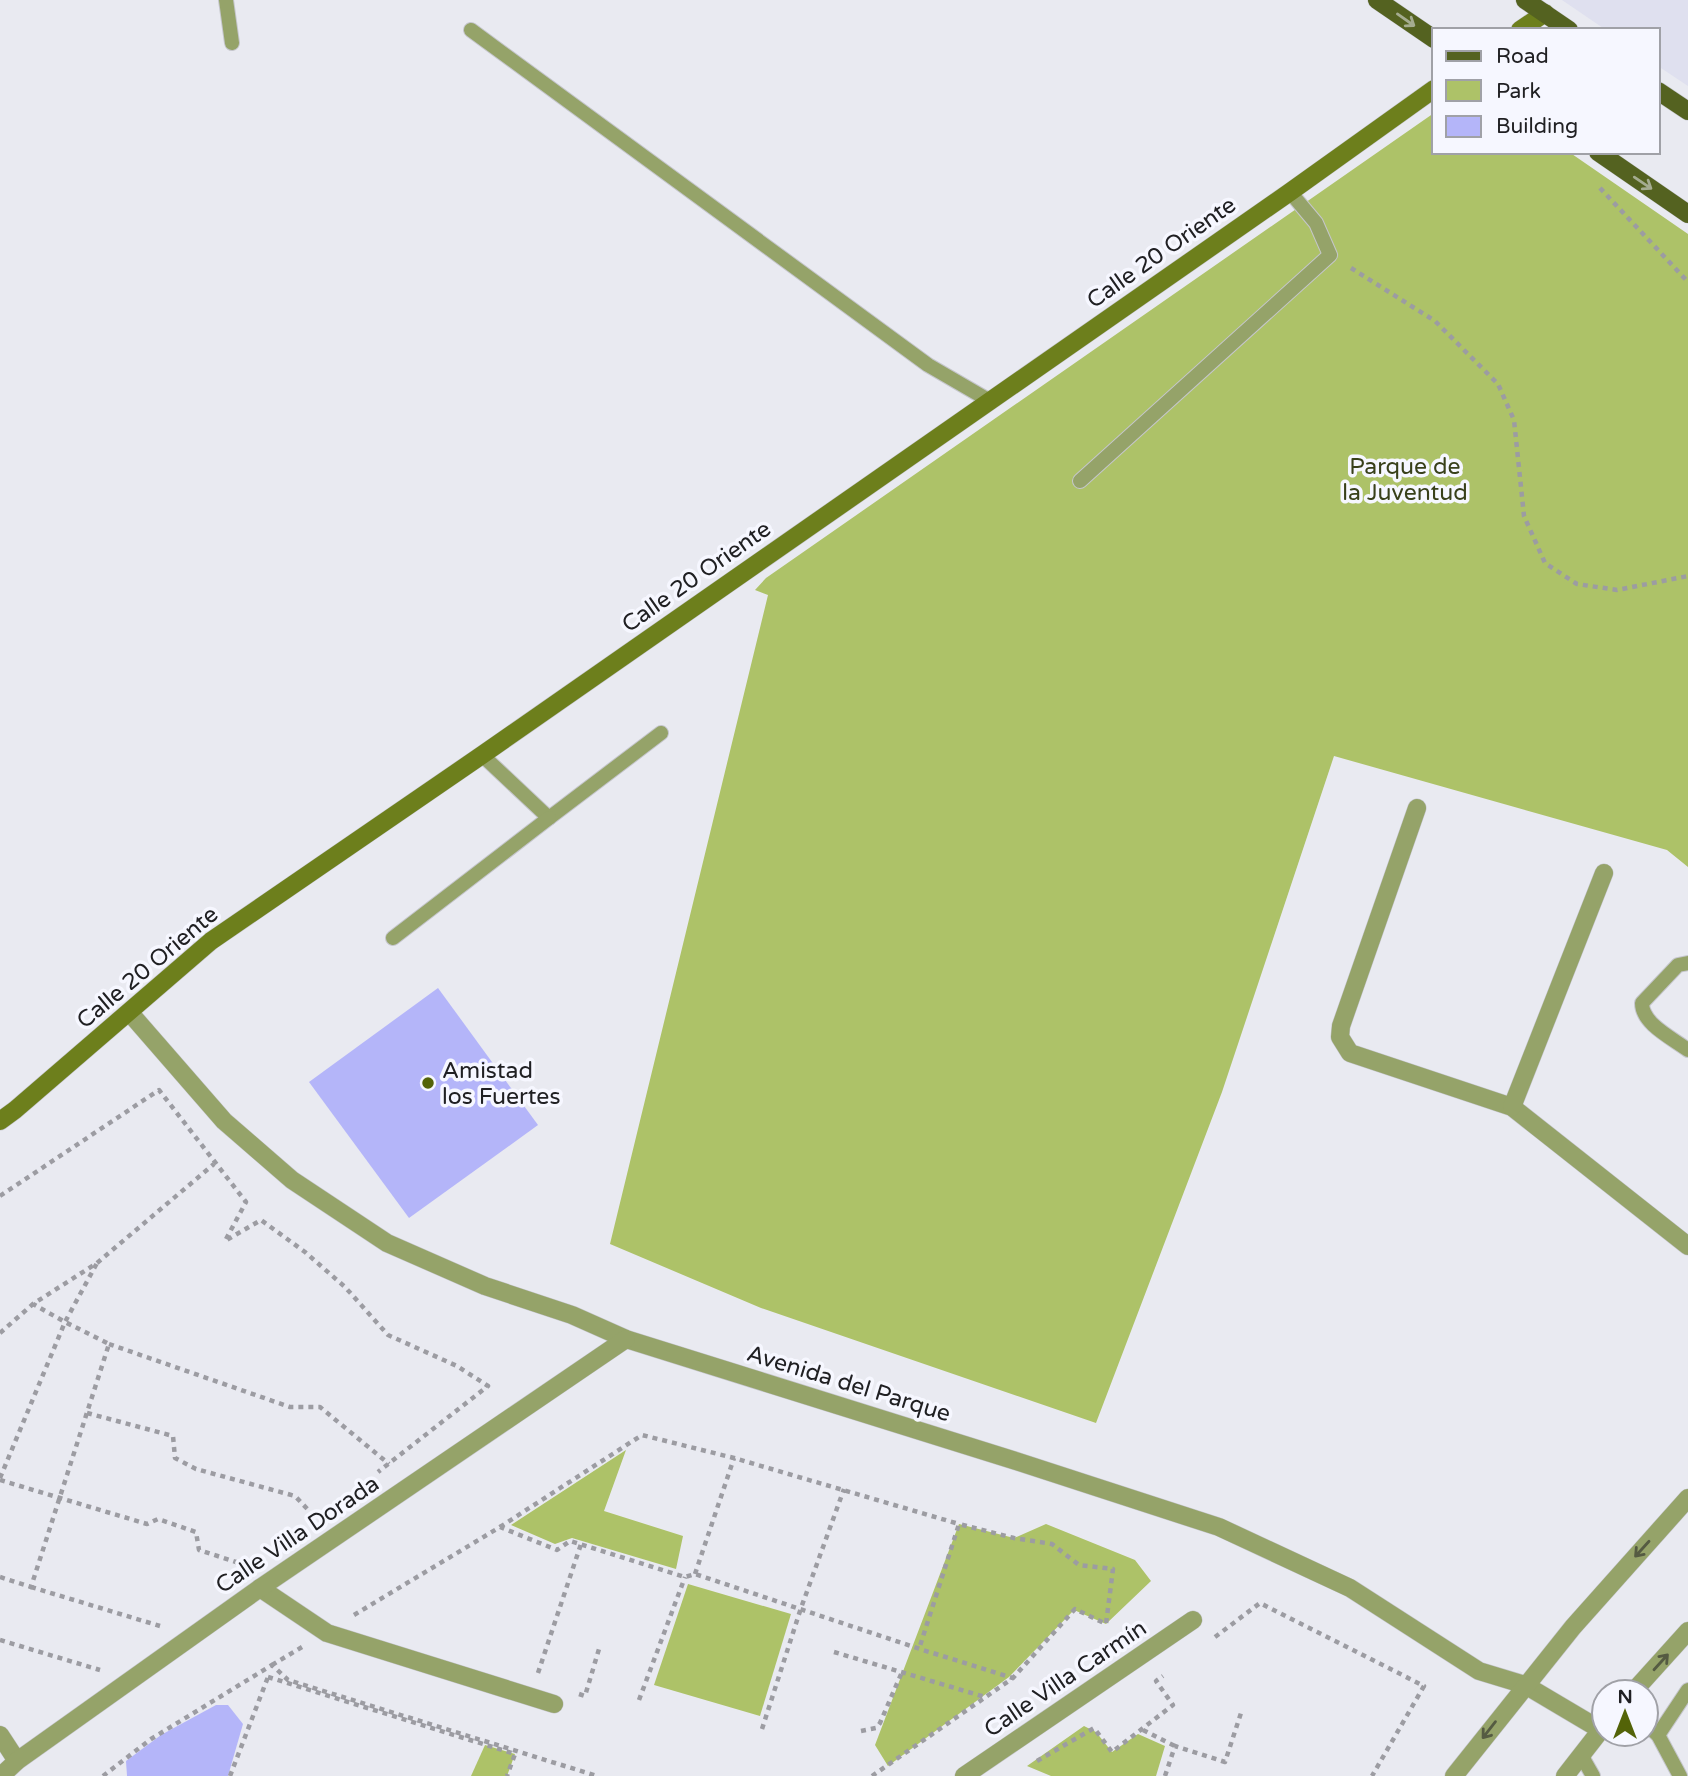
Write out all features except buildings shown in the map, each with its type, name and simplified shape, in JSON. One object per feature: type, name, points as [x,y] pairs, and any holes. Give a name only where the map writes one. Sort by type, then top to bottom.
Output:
[{"type":"main road","points":[[1377,0],[1432,38]]},
{"type":"main road","points":[[1525,0],[1566,28]]},
{"type":"main road","points":[[1523,28],[1545,13]]},
{"type":"main road","name":"Calle 20 Oriente","points":[[0,1121],[130,1013],[211,941],[482,755],[1432,90]]},
{"type":"main road","points":[[1660,91],[1688,111]]},
{"type":"main road","points":[[1600,154],[1688,214]]},
{"type":"street","points":[[1417,808],[1341,1026],[1340,1037],[1350,1053],[1512,1107],[1688,1246]]},
{"type":"street","points":[[1512,1107],[1604,873]]},
{"type":"street","name":"Avenida del Parque","points":[[130,1013],[224,1121],[292,1180],[387,1242],[485,1286],[572,1315],[626,1339],[1219,1527],[1350,1588],[1479,1671],[1524,1685],[1590,1721]]},
{"type":"street","name":"Calle Villa Dorada","points":[[1,1776],[17,1761],[260,1588],[626,1339]]},
{"type":"street","points":[[1454,1776],[1524,1685],[1688,1498]]},
{"type":"street","points":[[260,1588],[327,1633],[554,1704]]},
{"type":"street","name":"Calle Villa Carmín","points":[[964,1776],[1193,1620]]},
{"type":"street","points":[[1646,1678],[1688,1631]]},
{"type":"street","points":[[0,1735],[17,1761]]},
{"type":"street","points":[[1564,1776],[1590,1743]]},
{"type":"lane","points":[[226,0],[232,43]]},
{"type":"lane","points":[[471,30],[928,365],[990,401]]},
{"type":"lane","points":[[1080,481],[1330,255],[1316,223],[1290,192]]},
{"type":"lane","points":[[393,938],[661,733]]},
{"type":"lane","points":[[482,755],[549,818]]},
{"type":"lane","points":[[1688,963],[1678,965],[1642,1003],[1642,1012],[1648,1020],[1688,1050]]},
{"type":"lane","points":[[1660,1732],[1688,1690]]},
{"type":"lane","points":[[1660,1739],[1680,1776]]},
{"type":"lane","points":[[1581,1755],[1593,1776]]},
{"type":"path","points":[[1599,154],[1592,179],[1688,282]]},
{"type":"path","points":[[1330,255],[1435,321],[1498,384],[1514,420],[1524,516],[1545,563],[1577,584],[1618,590],[1688,576]]},
{"type":"path","points":[[0,1196],[159,1090],[246,1202],[225,1241],[261,1220],[305,1252],[345,1287],[388,1335],[457,1366],[488,1386],[370,1478]]},
{"type":"path","points":[[1,1334],[33,1304],[97,1263],[214,1164]]},
{"type":"path","points":[[97,1263],[65,1322],[0,1479],[147,1524],[158,1518],[196,1532],[199,1550],[236,1562],[244,1572]]},
{"type":"path","points":[[33,1304],[109,1344],[290,1407],[320,1407],[389,1464]]},
{"type":"path","points":[[31,1587],[109,1344]]},
{"type":"path","points":[[87,1413],[173,1436],[174,1458],[196,1469],[295,1496],[316,1519]]},
{"type":"path","points":[[103,1776],[151,1739],[500,1527],[642,1435],[734,1458],[959,1524],[1014,1538],[1052,1544],[1079,1564],[1113,1569],[1106,1624],[1074,1609],[1013,1678],[872,1776]]},
{"type":"path","points":[[695,1574],[734,1458]]},
{"type":"path","points":[[762,1729],[801,1608],[844,1489]]},
{"type":"path","points":[[306,1527],[325,1512]]},
{"type":"path","points":[[919,1649],[959,1524]]},
{"type":"path","points":[[500,1527],[557,1550],[570,1541],[685,1577],[695,1574],[1013,1678]]},
{"type":"path","points":[[535,1681],[581,1544]]},
{"type":"path","points":[[0,1577],[167,1628],[157,1636]]},
{"type":"path","points":[[639,1700],[685,1577]]},
{"type":"path","points":[[1208,1642],[1260,1603],[1424,1686],[1372,1776]]},
{"type":"path","points":[[0,1640],[107,1673]]},
{"type":"path","points":[[834,1652],[985,1697]]},
{"type":"path","points":[[272,1665],[288,1679],[597,1776]]},
{"type":"path","points":[[861,1731],[876,1728],[880,1723],[902,1671]]},
{"type":"path","points":[[1064,1747],[1094,1728],[1112,1752],[1143,1730],[1174,1705],[1156,1681],[1166,1674]]},
{"type":"path","points":[[268,1677],[296,1681]]},
{"type":"path","points":[[230,1776],[268,1677]]},
{"type":"path","points":[[268,1677],[515,1754],[508,1776]]},
{"type":"path","points":[[1143,1730],[1175,1746],[1225,1762],[1241,1713]]},
{"type":"path","points":[[1165,1776],[1175,1746]]},
{"type":"shaded area","points":[[1562,0],[1688,0],[1688,86],[1660,67],[1660,28],[1603,28]]},
{"type":"green space","name":"Parque de la Juventud","points":[[1432,114],[1432,154],[1572,154],[1688,234],[1688,867],[1667,850],[1334,756],[1222,1092],[1096,1423],[761,1308],[610,1244],[768,595],[755,590],[766,578]]},
{"type":"green space","points":[[626,1450],[604,1511],[683,1536],[676,1569],[572,1538],[555,1544],[511,1525]]},
{"type":"green space","points":[[959,1524],[1014,1538],[1046,1524],[1135,1560],[1151,1581],[1106,1624],[1074,1610],[1009,1677],[888,1766],[875,1745]]},
{"type":"green space","points":[[688,1584],[791,1614],[760,1716],[654,1685]]},
{"type":"green space","points":[[1084,1726],[1096,1732],[1112,1752],[1138,1734],[1165,1746],[1156,1776],[1051,1776],[1027,1766]]},
{"type":"green space","points":[[485,1745],[515,1754],[507,1776],[471,1776]]},
{"type":"place","name":"Amistad los Fuertes","points":[[428,1083]]}]
